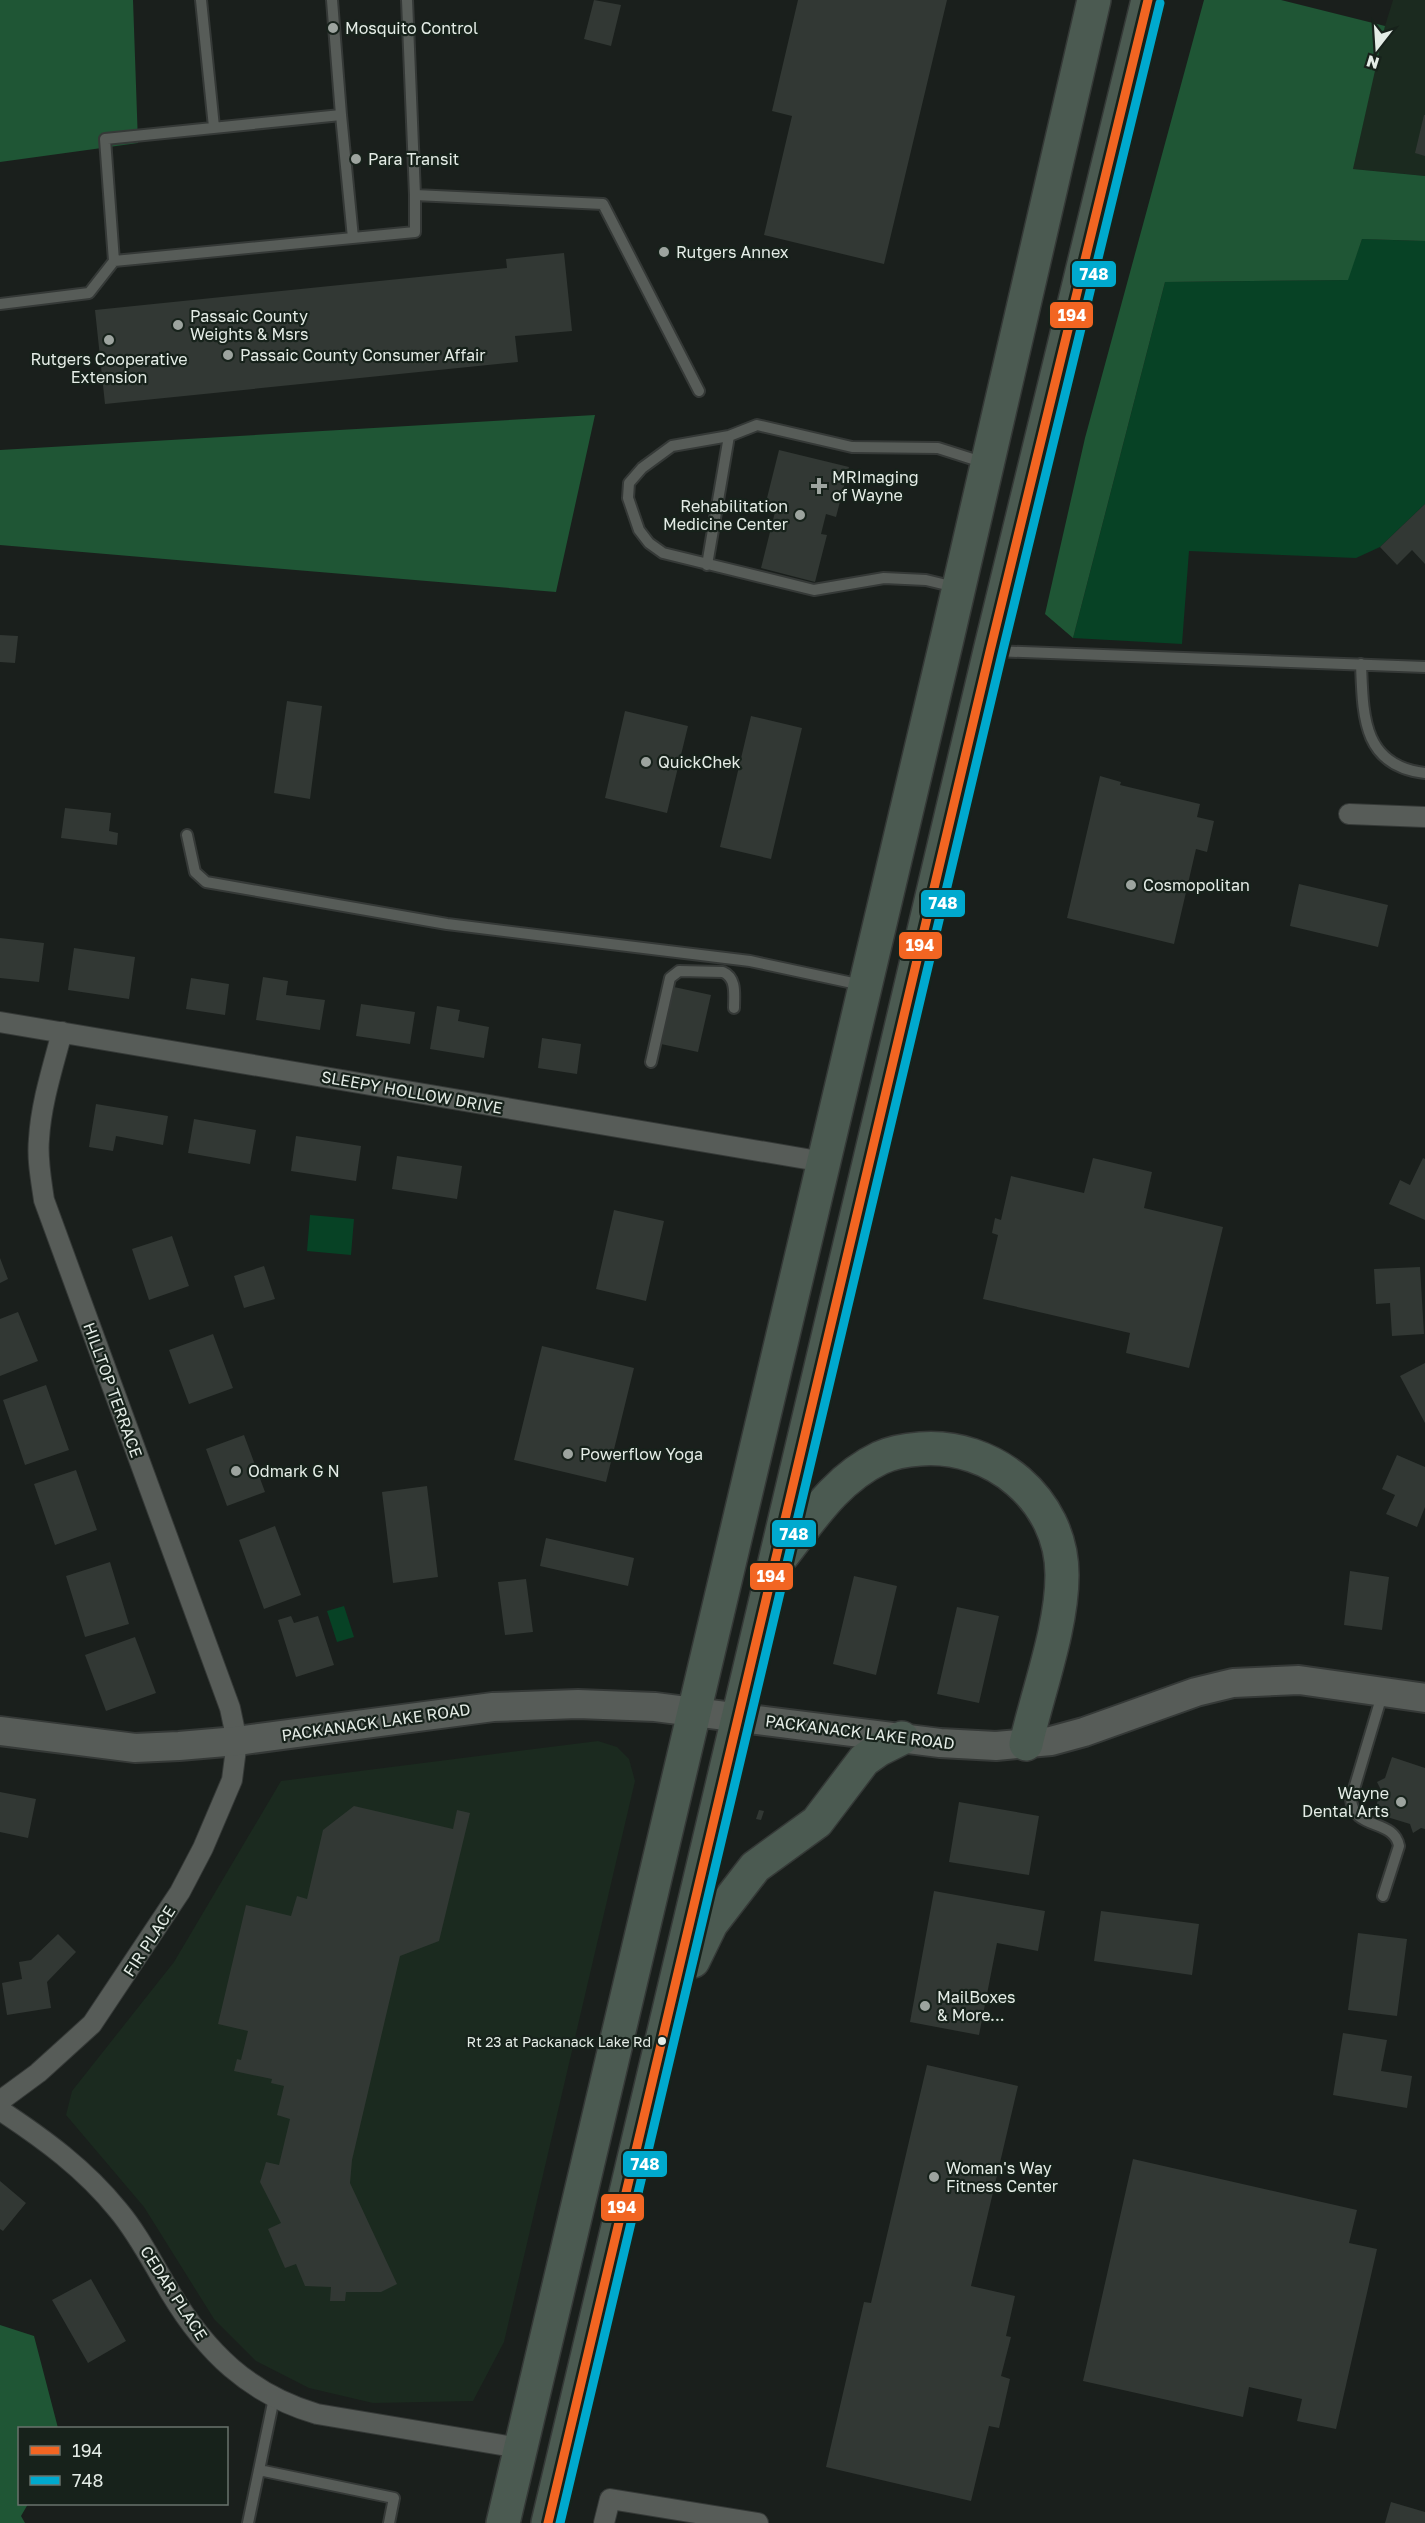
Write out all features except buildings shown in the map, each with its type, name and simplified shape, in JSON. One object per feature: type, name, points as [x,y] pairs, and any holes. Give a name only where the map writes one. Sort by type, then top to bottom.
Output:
[{"type":"highway","points":[[502,2523],[866,986],[1094,0]]},
{"type":"highway","points":[[548,2523],[990,651],[1148,0]]},
{"type":"highway","points":[[775,1565],[832,1491],[867,1465],[882,1457],[901,1450],[938,1447],[978,1456],[1014,1476],[1025,1485],[1049,1519],[1056,1537],[1062,1574],[1058,1615],[1026,1744]]},
{"type":"highway","points":[[667,2014],[711,1924],[755,1867],[817,1822],[864,1760],[902,1738]]},
{"type":"street","points":[[1349,814],[1425,817]]},
{"type":"street","name":"SLEEPY HOLLOW DRIVE","points":[[0,1022],[824,1162]]},
{"type":"street","name":"HILLTOP TERRACE","points":[[62,1032],[43,1108],[39,1139],[39,1170],[44,1200],[230,1708],[237,1741]]},
{"type":"street","name":"PACKANACK LAKE ROAD","points":[[0,1731],[135,1748],[237,1741],[493,1707],[537,1704],[617,1704],[738,1716],[965,1745],[996,1746],[1051,1741],[1084,1732],[1196,1692],[1233,1683],[1299,1680],[1425,1698]]},
{"type":"street","name":"FIR PLACE","points":[[0,2101],[38,2073],[84,2033],[109,2002],[142,1953],[180,1892],[203,1848],[232,1780],[237,1741]]},
{"type":"street","name":"CEDAR PLACE","points":[[0,2110],[52,2145],[87,2175],[119,2210],[136,2234],[171,2294],[210,2347],[236,2373],[274,2398],[289,2406],[317,2414],[520,2448]]},
{"type":"street","points":[[604,2523],[610,2499],[758,2523]]},
{"type":"lane","points":[[201,0],[214,127]]},
{"type":"lane","points":[[332,0],[353,238]]},
{"type":"lane","points":[[114,261],[415,232],[407,0]]},
{"type":"lane","points":[[0,304],[89,293],[114,261],[105,139],[341,115]]},
{"type":"lane","points":[[415,195],[603,204],[699,391]]},
{"type":"lane","points":[[959,588],[926,579],[884,578],[814,590],[663,553],[649,543],[639,530],[628,498],[630,483],[642,468],[672,446],[729,436],[757,425],[852,447],[938,448],[988,464]]},
{"type":"lane","points":[[707,565],[729,436]]},
{"type":"lane","points":[[990,651],[1425,667]]},
{"type":"lane","points":[[1361,664],[1362,699],[1372,744],[1387,761],[1408,771],[1425,773]]},
{"type":"lane","points":[[188,835],[195,872],[206,882],[447,924],[750,961],[866,986]]},
{"type":"lane","points":[[651,1062],[670,978],[674,974],[679,971],[723,972],[730,975],[733,980],[734,1008]]},
{"type":"lane","points":[[1383,1691],[1351,1799],[1351,1807],[1359,1818],[1364,1822],[1387,1828],[1398,1841],[1399,1846],[1383,1896]]},
{"type":"lane","points":[[248,2523],[274,2398]]},
{"type":"lane","points":[[259,2470],[394,2498],[389,2523]]},
{"type":"shaded area","points":[[1393,0],[1425,0],[1425,176],[1353,169],[1381,39]]},
{"type":"shaded area","points":[[598,1741],[617,1747],[629,1759],[635,1781],[504,2342],[473,2401],[373,2403],[309,2388],[256,2361],[214,2319],[144,2207],[66,2115],[72,2091],[174,1962],[281,1781]]},
{"type":"green space","points":[[0,0],[133,0],[138,143],[0,162]]},
{"type":"green space","points":[[1204,0],[1281,0],[1385,26],[1353,169],[1425,176],[1425,241],[1362,239],[1348,280],[1165,282],[1073,638],[1045,614],[1085,438]]},
{"type":"green space","points":[[1362,239],[1425,241],[1425,504],[1380,547],[1356,558],[1189,551],[1182,644],[1073,638],[1165,282],[1347,280]]},
{"type":"green space","points":[[595,415],[556,592],[0,545],[0,450]]},
{"type":"green space","points":[[310,1215],[354,1219],[351,1255],[307,1251]]},
{"type":"green space","points":[[344,1606],[354,1637],[337,1642],[327,1611]]},
{"type":"green space","points":[[0,2325],[34,2336],[58,2427],[18,2427],[18,2505],[27,2505],[21,2516],[25,2523],[0,2523]]},
{"type":"transit line","name":"194","points":[[548,2523],[990,651],[1148,0]]},
{"type":"transit line","name":"748","points":[[560,2523],[1002,654],[1160,3]]},
{"type":"place","name":"Mosquito Control","points":[[333,28]]},
{"type":"place","name":"Para Transit","points":[[356,159]]},
{"type":"place","name":"Rutgers Annex","points":[[664,252]]},
{"type":"place","name":"Passaic County Weights & Msrs","points":[[178,325]]},
{"type":"place","name":"Rutgers Cooperative Extension","points":[[109,340]]},
{"type":"place","name":"Passaic County Consumer Affair","points":[[228,355]]},
{"type":"place","name":"MRImaging of Wayne","points":[[819,486]]},
{"type":"place","name":"Rehabilitation Medicine Center","points":[[800,515]]},
{"type":"place","name":"QuickChek","points":[[646,762]]},
{"type":"place","name":"Cosmopolitan","points":[[1131,885]]},
{"type":"place","name":"Powerflow Yoga","points":[[568,1454]]},
{"type":"place","name":"Odmark G N","points":[[236,1471]]},
{"type":"place","name":"Wayne Dental Arts","points":[[1401,1802]]},
{"type":"place","name":"MailBoxes & More...","points":[[925,2006]]},
{"type":"place","name":"Rt 23 at Packanack Lake Rd","points":[[662,2041]]},
{"type":"place","name":"Woman's Way Fitness Center","points":[[934,2177]]}]
